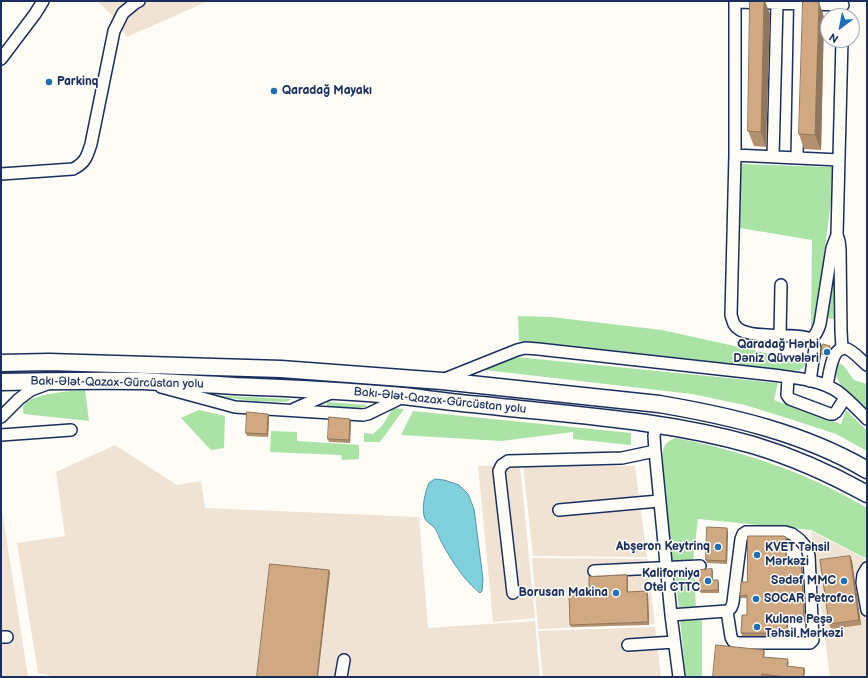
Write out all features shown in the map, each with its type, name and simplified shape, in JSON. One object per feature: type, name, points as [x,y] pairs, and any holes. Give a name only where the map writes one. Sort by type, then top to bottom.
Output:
[{"type":"highway","name":"Bakı-Ələt-Qazax-Gürcüstan yolu","points":[[1,363],[80,362],[281,369],[442,381],[659,404],[687,408],[760,426],[795,437],[826,449],[867,470]]},
{"type":"highway","name":"Bakı-Ələt-Qazax-Gürcüstan yolu","points":[[1,382],[58,380],[141,381],[337,391],[403,396],[656,424],[753,445],[819,470],[844,481],[867,494]]},
{"type":"lane","points":[[3,54],[35,14],[43,1]]},
{"type":"lane","points":[[1,174],[73,169],[81,165],[88,155],[92,144],[114,31],[123,13],[139,1]]},
{"type":"lane","points":[[810,381],[815,348],[811,339],[803,336],[780,336],[744,332],[734,324],[731,316],[735,155],[735,2],[800,4],[842,8]]},
{"type":"lane","points":[[773,157],[777,4]]},
{"type":"lane","points":[[797,158],[800,4]]},
{"type":"lane","points":[[811,339],[816,335],[820,324],[832,248],[837,235],[842,48]]},
{"type":"lane","points":[[735,155],[839,160]]},
{"type":"lane","points":[[837,235],[840,249],[842,348]]},
{"type":"lane","points":[[780,336],[781,285]]},
{"type":"lane","points":[[442,381],[525,348],[810,381],[827,386],[837,391],[867,419]]},
{"type":"lane","points":[[827,386],[836,351],[846,348],[867,365]]},
{"type":"lane","points":[[788,378],[787,395],[790,399],[830,414],[836,412],[846,398]]},
{"type":"lane","points":[[1,417],[19,399],[31,390],[58,380]]},
{"type":"lane","points":[[141,381],[229,406],[363,415],[403,396]]},
{"type":"lane","points":[[292,410],[337,391]]},
{"type":"lane","points":[[656,424],[654,436],[659,501],[679,677]]},
{"type":"lane","points":[[1,435],[71,430]]},
{"type":"lane","points":[[513,592],[500,471],[502,465],[508,461],[622,458],[655,451]]},
{"type":"lane","points":[[559,510],[659,501]]},
{"type":"lane","points":[[671,615],[727,611],[730,609],[732,606],[741,539],[743,534],[746,532],[785,532],[792,534],[800,540],[807,548],[809,556],[813,640],[810,643],[738,643],[733,641],[730,637],[727,611]]},
{"type":"lane","points":[[594,571],[700,566]]},
{"type":"lane","points":[[867,568],[863,576],[862,583],[867,610]]},
{"type":"lane","points":[[628,645],[674,642]]},
{"type":"lane","points":[[341,677],[344,660]]},
{"type":"shaded area","points":[[97,1],[208,1],[127,37],[112,15]]},
{"type":"shaded area","points":[[115,445],[177,485],[201,481],[205,508],[419,517],[428,628],[535,621],[540,677],[56,677],[38,673],[17,543],[65,536],[56,472]]},
{"type":"shaded area","points":[[520,465],[535,618],[493,622],[478,466]]},
{"type":"shaded area","points":[[523,465],[635,466],[647,557],[533,556]]},
{"type":"shaded area","points":[[1,504],[28,677],[1,677]]},
{"type":"shaded area","points":[[811,531],[867,560],[867,677],[830,677]]},
{"type":"shaded area","points":[[532,558],[647,559],[655,624],[538,629]]},
{"type":"shaded area","points":[[655,627],[661,677],[543,677],[538,631]]},
{"type":"green space","points":[[739,165],[832,167],[835,169],[815,326],[811,327],[812,240],[740,228],[738,169]]},
{"type":"green space","points":[[836,251],[836,319],[825,318]]},
{"type":"green space","points":[[518,316],[551,317],[662,330],[784,357],[791,357],[801,354],[807,358],[805,365],[801,369],[796,371],[788,371],[519,341]]},
{"type":"green space","points":[[516,357],[778,383],[774,400],[841,424],[846,410],[867,431],[867,451],[836,434],[745,405],[692,394],[485,370]]},
{"type":"green space","points":[[836,362],[843,365],[854,380],[867,384],[867,411],[846,391],[839,382],[835,368]]},
{"type":"green space","points":[[85,390],[89,421],[24,414],[24,405],[28,401],[35,398],[52,393]]},
{"type":"green space","points":[[205,395],[292,399],[286,402],[254,401]]},
{"type":"green space","points":[[327,402],[366,405],[366,407],[348,409],[327,407]]},
{"type":"green space","points":[[393,408],[404,409],[380,442],[364,442],[364,433],[373,434],[382,426]]},
{"type":"green space","points":[[199,410],[225,416],[224,448],[211,450],[181,418]]},
{"type":"green space","points":[[413,411],[631,433],[631,445],[573,439],[573,432],[501,441],[401,435]]},
{"type":"green space","points":[[271,431],[297,432],[297,441],[359,445],[359,459],[342,460],[341,455],[270,452]]},
{"type":"green space","points":[[675,438],[735,452],[775,465],[813,480],[867,508],[867,554],[865,558],[811,530],[698,519],[693,561],[672,562],[662,457],[665,445]]},
{"type":"green space","points":[[694,570],[696,608],[679,610],[675,572]]},
{"type":"green space","points":[[680,619],[702,619],[702,677],[686,677]]},
{"type":"water","points":[[435,479],[444,480],[459,485],[468,494],[474,509],[483,579],[482,591],[480,593],[461,573],[446,551],[435,528],[425,519],[423,506],[425,496],[429,483]]},
{"type":"building","points":[[750,1],[764,1],[761,132],[748,131]]},
{"type":"building","points":[[803,1],[819,2],[815,135],[799,134]]},
{"type":"building","points":[[823,344],[830,346],[826,354],[821,353]]},
{"type":"building","points":[[247,412],[268,414],[267,434],[246,433]]},
{"type":"building","points":[[329,417],[350,419],[349,440],[328,439]]},
{"type":"building","points":[[707,527],[727,528],[726,561],[706,560]]},
{"type":"building","points":[[748,536],[786,537],[786,557],[801,558],[804,619],[787,619],[787,633],[741,633],[742,615],[747,615],[747,595],[740,596],[741,582],[747,582]]},
{"type":"building","points":[[850,556],[859,620],[829,624],[820,560]]},
{"type":"building","points":[[270,564],[329,570],[317,677],[257,677]]},
{"type":"building","points":[[712,569],[712,580],[718,580],[718,590],[700,591],[700,570]]},
{"type":"building","points":[[627,575],[627,592],[647,591],[648,622],[570,625],[569,593],[589,593],[589,577]]},
{"type":"building","points":[[716,645],[764,650],[763,657],[788,659],[787,666],[804,668],[803,677],[785,677],[762,674],[761,677],[713,677]]},
{"type":"place","name":"Parkinq","points":[[49,82]]},
{"type":"place","name":"Qaradağ Mayakı","points":[[274,91]]},
{"type":"place","name":"Qaradağ Hərbi Dəniz Qüvvələri","points":[[827,352]]},
{"type":"place","name":"Abşeron Keytrinq","points":[[718,547]]},
{"type":"place","name":"KVET Təhsil Mərkəzi","points":[[757,555]]},
{"type":"place","name":"Kaliforniya Otel CTTC","points":[[708,581]]},
{"type":"place","name":"Sədəf MMC","points":[[844,581]]},
{"type":"place","name":"Borusan Makina","points":[[616,593]]},
{"type":"place","name":"SOCAR Petrofac","points":[[756,599]]},
{"type":"place","name":"Kulane Peşə Təhsil Mərkəzi","points":[[757,627]]}]
